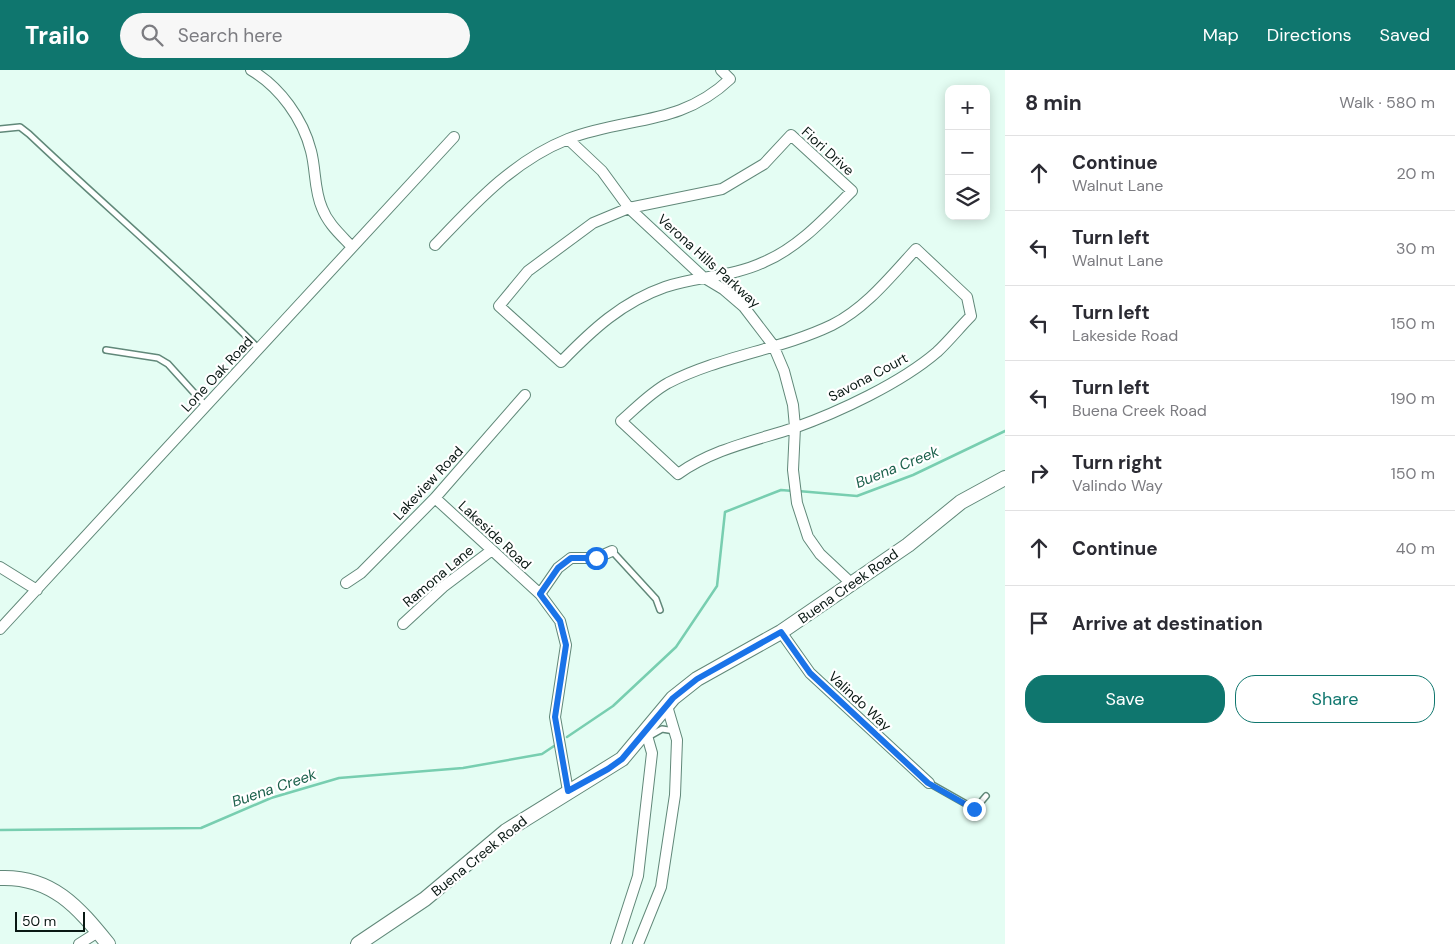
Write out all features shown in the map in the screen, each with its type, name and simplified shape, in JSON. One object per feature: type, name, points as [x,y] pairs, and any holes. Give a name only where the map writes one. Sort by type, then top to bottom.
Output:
[{"type":"main road","name":"Buena Creek Road","points":[[358,944],[425,899],[506,831],[622,759],[647,735],[673,698],[697,679],[781,632],[908,545],[961,502],[1005,478]]},
{"type":"main road","points":[[0,878],[20,878],[41,883],[57,891],[108,944]]},
{"type":"street","points":[[251,70],[282,96],[301,124],[312,152],[316,190],[322,209],[333,228],[352,247]]},
{"type":"street","points":[[435,246],[486,191],[526,160],[568,139],[688,109],[720,89],[730,79],[721,70]]},
{"type":"street","name":"Fiori Drive","points":[[629,208],[722,189],[764,164],[791,135],[852,191],[814,229],[784,252],[741,271],[704,277]]},
{"type":"street","name":"Lone Oak Road","points":[[0,629],[454,137]]},
{"type":"street","name":"Verona Hills Parkway","points":[[568,139],[602,172],[629,208],[704,277],[723,289],[744,307],[774,345],[784,371],[793,405],[795,427],[793,470],[796,498],[808,537],[820,554],[852,584]]},
{"type":"street","points":[[629,208],[593,223],[528,271],[499,306],[561,362],[593,329],[620,308],[664,287],[704,277]]},
{"type":"street","name":"Savona Court","points":[[774,345],[791,342],[834,324],[864,304],[916,249],[967,296],[970,302],[971,316],[938,351],[907,374],[839,409],[795,427]]},
{"type":"street","points":[[774,345],[694,371],[667,384],[652,393],[621,421],[678,474],[712,453],[795,427]]},
{"type":"street","name":"Lakeview Road","points":[[346,583],[361,573],[435,498],[525,394]]},
{"type":"street","name":"Lakeside Road","points":[[435,498],[540,594],[560,621],[566,645],[555,717],[568,791]]},
{"type":"street","name":"Ramona Lane","points":[[404,624],[443,587],[492,550]]},
{"type":"street","points":[[540,594],[558,568],[571,558],[596,558],[612,551]]},
{"type":"street","points":[[0,567],[37,590]]},
{"type":"street","name":"Valindo Way","points":[[781,632],[810,673],[928,783]]},
{"type":"street","points":[[638,944],[661,887],[674,795],[675,731],[667,706]]},
{"type":"street","points":[[616,944],[638,876],[652,753],[647,735]]},
{"type":"street","points":[[79,944],[98,932]]},
{"type":"lane","points":[[0,129],[20,127],[29,134],[213,303],[259,349]]},
{"type":"lane","points":[[106,350],[158,358],[168,364],[206,406]]},
{"type":"lane","points":[[612,551],[656,599],[660,610]]},
{"type":"lane","points":[[647,735],[662,730],[675,731]]},
{"type":"lane","points":[[928,783],[974,809],[986,796]]},
{"type":"waterway","name":"Buena Creek","points":[[798,491],[857,496],[913,475],[1005,431]]},
{"type":"waterway","name":"Buena Creek","points":[[567,737],[613,706],[676,647],[717,586],[725,512],[781,490],[793,491]]},
{"type":"waterway","name":"Buena Creek","points":[[0,830],[201,828],[271,798],[339,778],[463,768],[542,754],[554,746]]},
{"type":"route","points":[[596,558],[588,560],[571,558],[558,568],[545,584],[540,594],[560,621],[566,645],[555,717],[568,791],[622,759],[673,698],[697,679],[781,632],[810,673],[928,783],[974,809]]}]
